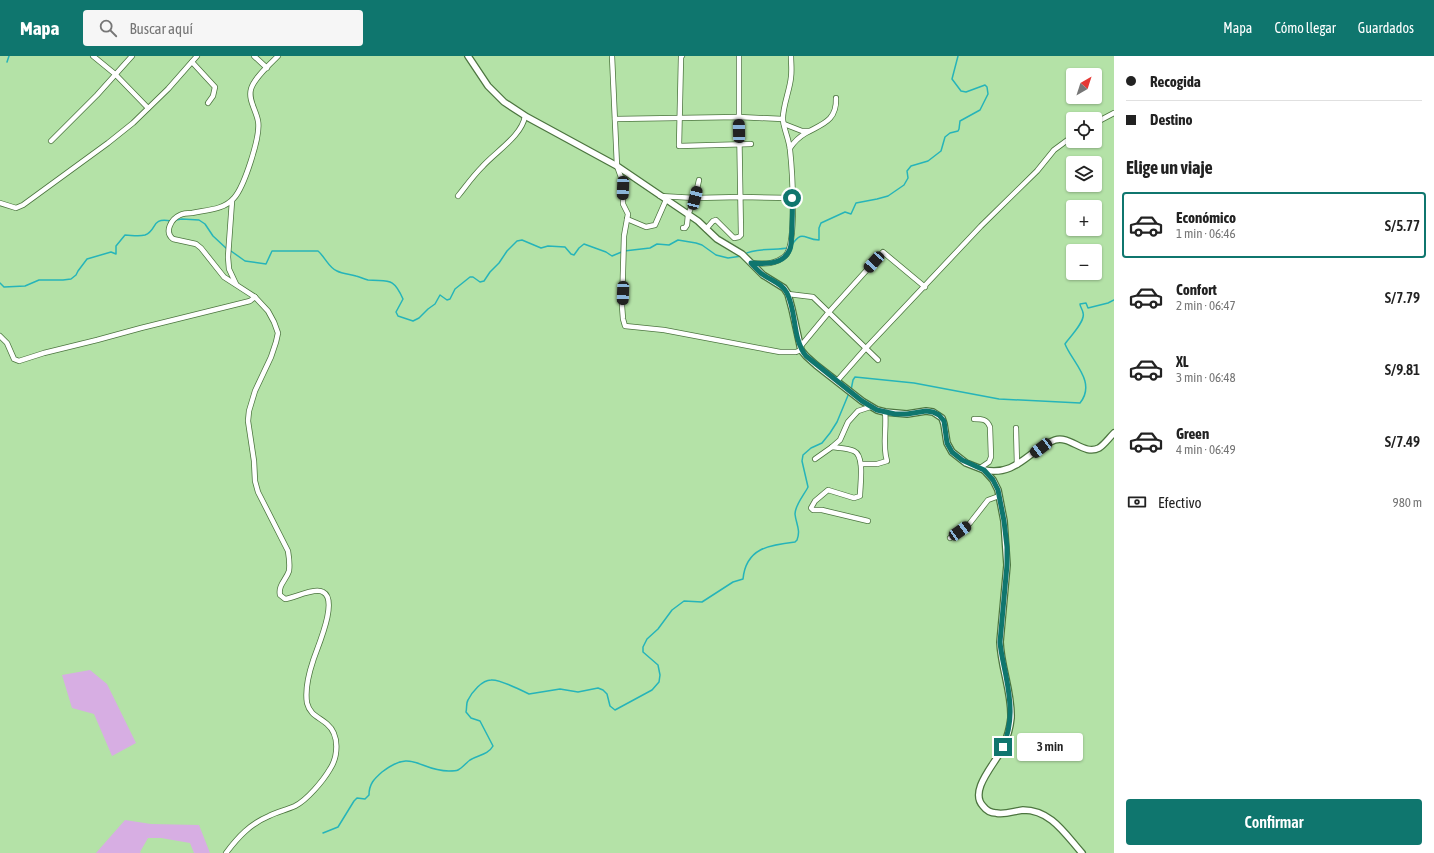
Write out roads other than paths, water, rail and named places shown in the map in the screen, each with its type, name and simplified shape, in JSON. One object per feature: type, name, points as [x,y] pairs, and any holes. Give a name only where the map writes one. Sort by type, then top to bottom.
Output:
[{"type":"street","points":[[93,56],[115,74],[148,108]]},
{"type":"street","points":[[52,141],[132,56]]},
{"type":"street","points":[[0,203],[16,208],[23,205],[108,143],[133,123],[197,56]]},
{"type":"street","points":[[254,56],[267,68]]},
{"type":"street","points":[[226,853],[249,827],[269,816],[296,806],[303,800],[320,783],[331,768],[337,752],[336,741],[332,729],[310,710],[307,697],[313,661],[326,626],[328,596],[324,592],[320,591],[285,599],[280,595],[280,586],[289,570],[290,560],[288,551],[258,492],[255,481],[254,461],[248,421],[249,411],[255,391],[271,358],[278,333],[268,311],[255,296],[221,274],[201,248],[196,244],[173,239],[170,237],[169,231],[172,221],[180,215],[217,208],[232,201],[241,188],[258,130],[257,118],[250,98],[251,89],[257,79],[278,56]]},
{"type":"street","points":[[468,56],[488,86],[497,96],[525,116],[617,166],[706,228],[718,239],[738,251],[763,275],[784,288],[788,294],[800,348],[806,356],[870,407],[885,412],[907,414],[926,411],[936,414],[944,421],[947,443],[952,452],[962,460],[982,469],[994,472],[1017,465],[1048,443],[1056,440],[1066,440],[1082,448],[1094,450],[1100,447],[1114,433]]},
{"type":"street","points":[[612,56],[617,166],[623,183],[623,204],[628,212],[624,236],[622,306],[625,326],[664,330],[780,352],[796,352],[829,312],[883,252],[925,287]]},
{"type":"street","points":[[682,56],[679,146],[751,144]]},
{"type":"street","points":[[706,228],[716,220],[734,238],[739,238],[741,236],[738,118],[739,56]]},
{"type":"street","points":[[751,263],[766,265],[778,261],[786,255],[790,247],[793,214],[793,184],[790,148],[783,118],[791,78],[791,56]]},
{"type":"street","points":[[192,62],[215,87],[213,96],[208,103]]},
{"type":"street","points":[[790,148],[795,142],[811,130],[823,125],[835,112],[836,98]]},
{"type":"street","points":[[1102,119],[1114,113]]},
{"type":"street","points":[[458,196],[482,166],[510,141],[522,126],[525,116]]},
{"type":"street","points":[[774,118],[784,124],[802,131],[811,130]]},
{"type":"street","points":[[615,119],[783,118]]},
{"type":"street","points":[[837,381],[866,348],[981,226],[1037,171],[1054,150],[1066,141]]},
{"type":"street","points":[[683,228],[685,228],[687,224],[688,215],[695,198],[699,180]]},
{"type":"street","points":[[660,196],[695,198],[792,198]]},
{"type":"street","points":[[627,219],[646,227],[655,225],[666,200]]},
{"type":"street","points":[[232,201],[228,257],[229,269],[236,284]]},
{"type":"street","points":[[788,294],[813,297],[878,360]]},
{"type":"street","points":[[0,336],[7,344],[14,359],[19,361],[44,353],[250,301],[255,296]]},
{"type":"street","points":[[815,459],[840,440],[848,422],[858,411],[870,407]]},
{"type":"street","points":[[861,464],[877,464],[887,461],[884,453],[886,424],[885,412]]},
{"type":"street","points":[[974,419],[983,419],[988,422],[990,427],[991,457],[989,462],[982,469]]},
{"type":"street","points":[[1016,428],[1017,465]]},
{"type":"street","points":[[832,447],[856,451],[859,456],[861,464],[860,496],[858,498],[854,498],[828,490],[815,501],[811,508],[813,510],[822,510],[868,521]]},
{"type":"street","points":[[982,469],[996,485],[1006,536],[1007,565],[1002,615],[1001,654],[1008,686],[1011,716],[1010,727],[1003,747],[980,785],[979,799],[984,808],[996,814],[1029,810],[1044,814],[1057,824],[1082,853]]},
{"type":"street","points":[[950,538],[970,524],[988,500],[999,496]]},
{"type":"waterway","points":[[7,62],[9,56]]},
{"type":"waterway","points":[[791,246],[798,237],[801,236],[819,240],[819,228],[821,223],[845,212],[851,214],[856,203],[888,196],[904,185],[908,178],[907,171],[911,166],[928,161],[941,151],[945,137],[950,133],[958,131],[960,121],[980,110],[988,94],[987,87],[985,85],[966,92],[961,91],[952,79],[958,56]]},
{"type":"waterway","points":[[0,283],[4,287],[25,286],[39,280],[71,279],[76,275],[87,259],[111,252],[116,254],[116,246],[125,235],[145,235],[152,230],[157,222],[164,220],[171,221]]},
{"type":"waterway","points":[[176,220],[199,220],[205,224],[213,236],[227,249]]},
{"type":"waterway","points":[[231,251],[245,261],[266,264],[272,251],[318,251],[334,270],[368,280],[393,283],[403,299],[396,312],[398,316],[413,321],[419,318],[435,304],[440,295],[447,300],[450,299],[455,289],[470,277],[473,277],[480,282],[484,281],[507,251],[517,241],[522,240],[541,248],[548,246],[565,247],[571,254],[574,255],[584,244],[606,252],[612,256],[624,251],[650,248],[657,244],[669,245],[678,240],[702,245],[716,255],[728,258],[742,256]]},
{"type":"waterway","points":[[745,254],[759,250],[788,248]]},
{"type":"waterway","points":[[851,390],[855,377],[914,383],[999,399],[1080,403],[1085,395],[1085,380],[1082,372],[1065,344],[1082,320],[1083,312],[1080,304],[1086,303],[1088,308],[1114,300]]},
{"type":"waterway","points":[[323,833],[338,827],[354,801],[357,798],[365,799],[369,795],[374,779],[393,765],[409,761],[439,770],[456,771],[470,760],[486,753],[491,749],[493,746],[480,721],[471,718],[466,712],[467,703],[470,697],[484,682],[491,680],[499,681],[529,694],[560,689],[578,692],[598,688],[607,694],[610,706],[615,710],[652,690],[659,682],[660,675],[658,665],[643,652],[643,647],[647,639],[658,629],[672,610],[684,601],[702,602],[733,582],[743,579],[745,569],[749,561],[754,554],[760,550],[776,545],[795,542],[797,540],[798,530],[795,511],[808,487],[802,461],[803,455],[811,448],[822,443],[830,433],[837,422],[849,393]]}]
